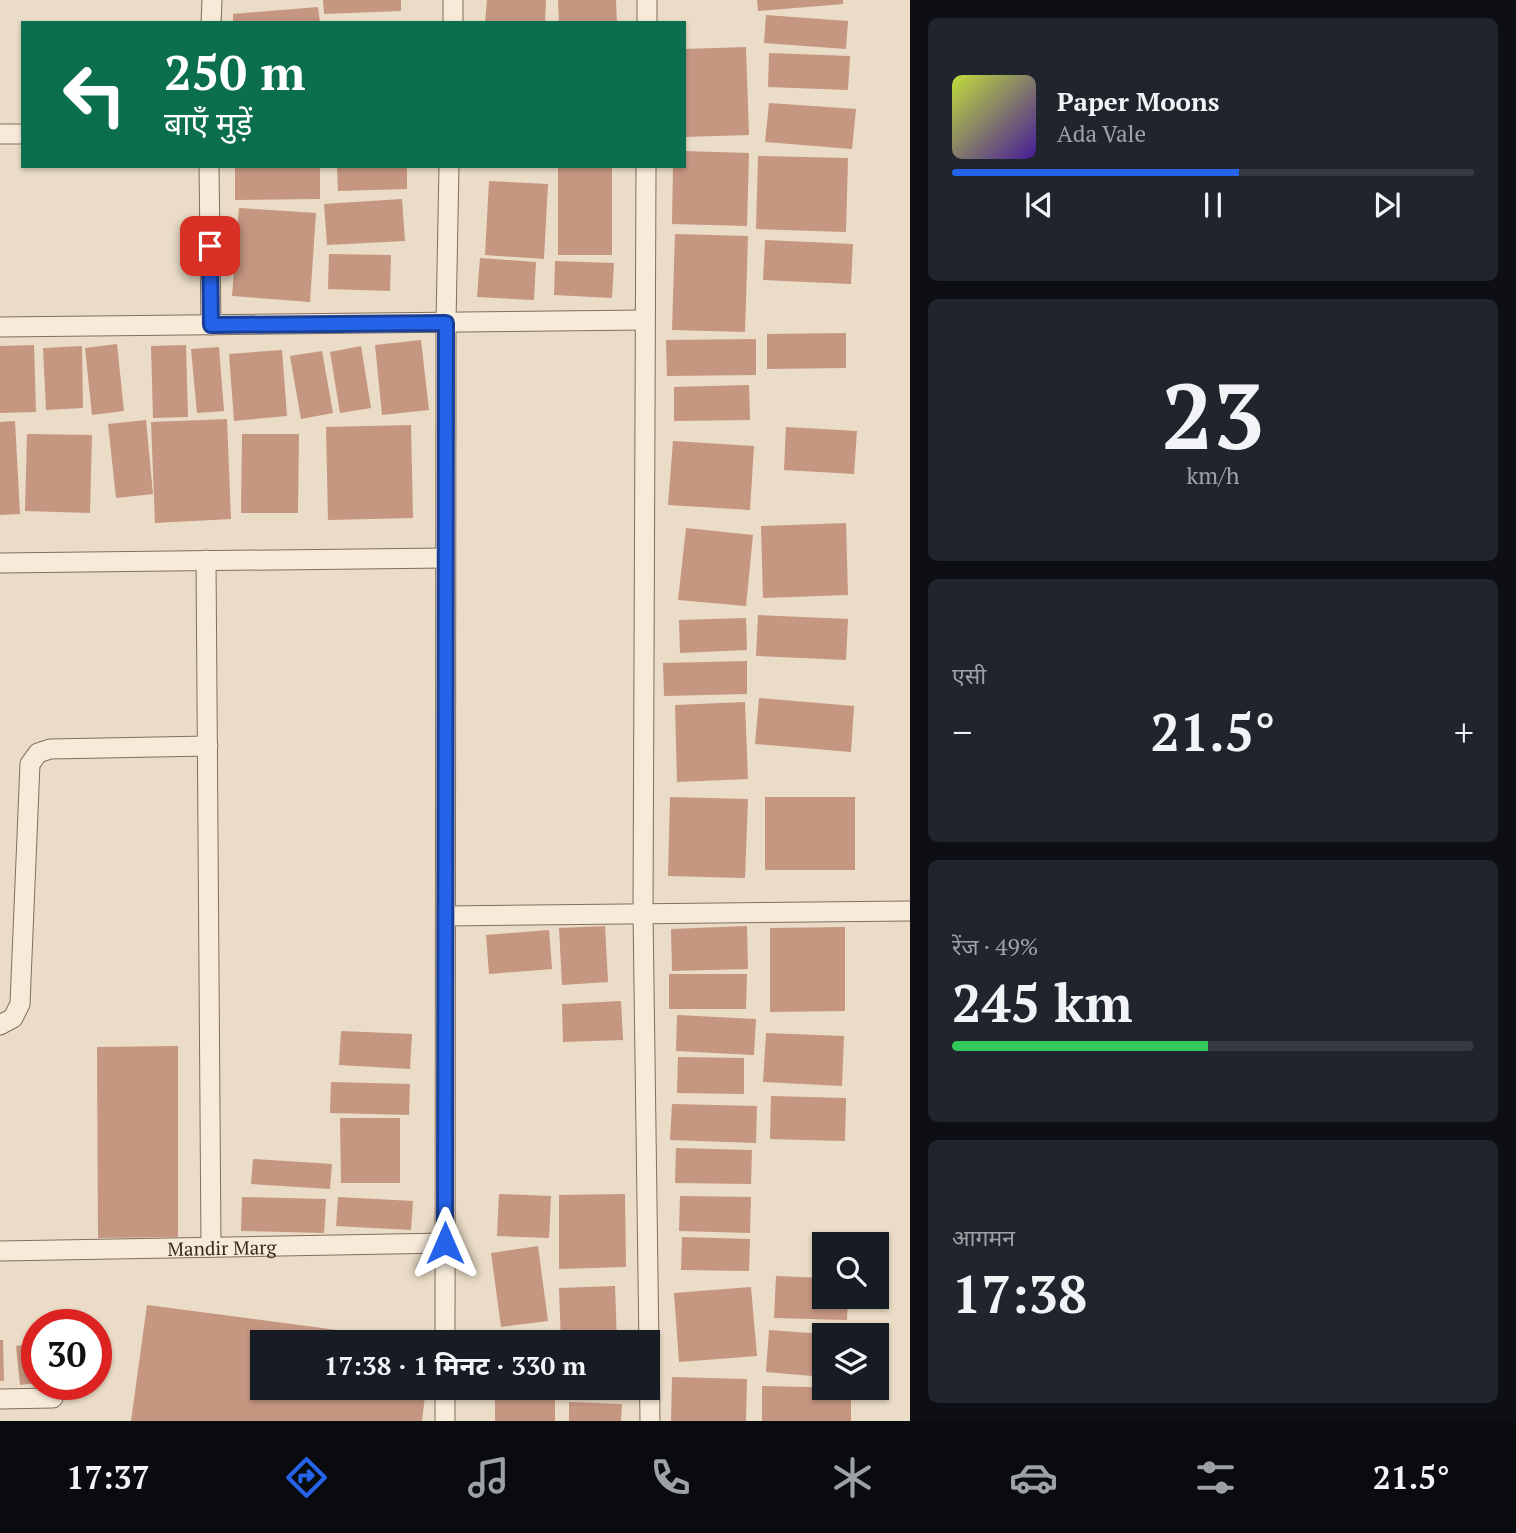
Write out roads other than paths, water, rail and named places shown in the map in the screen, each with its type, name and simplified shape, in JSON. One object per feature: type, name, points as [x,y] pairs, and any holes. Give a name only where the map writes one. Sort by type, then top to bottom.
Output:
[{"type":"street","points":[[211,21],[212,0]]},
{"type":"street","points":[[453,0],[453,21]]},
{"type":"street","points":[[647,0],[647,21]]},
{"type":"street","points":[[0,134],[21,134]]},
{"type":"street","points":[[209,168],[211,325]]},
{"type":"street","points":[[445,1330],[445,558],[449,168]]},
{"type":"street","points":[[646,168],[643,912],[650,1421]]},
{"type":"street","points":[[0,327],[645,320]]},
{"type":"street","points":[[0,563],[445,558]]},
{"type":"street","points":[[206,560],[211,1247]]},
{"type":"street","points":[[0,1025],[13,1018],[20,1004],[30,764],[38,753],[50,749],[208,746]]},
{"type":"street","points":[[446,916],[910,911]]},
{"type":"street","name":"Mandir Marg","points":[[0,1251],[445,1243]]},
{"type":"street","points":[[0,1399],[21,1399]]},
{"type":"street","points":[[445,1400],[445,1421]]}]
